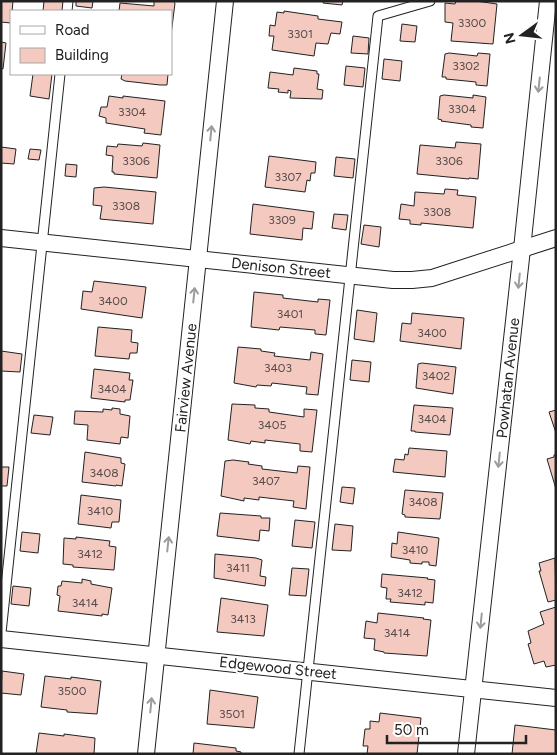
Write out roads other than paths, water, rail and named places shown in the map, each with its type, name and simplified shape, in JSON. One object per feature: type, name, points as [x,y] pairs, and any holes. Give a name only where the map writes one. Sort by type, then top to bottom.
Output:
[{"type":"street","name":"Fairview Avenue","points":[[146,754],[225,1]]},
{"type":"street","name":"Powhatan Avenue","points":[[466,754],[548,1]]},
{"type":"street","name":"Denison Street","points":[[1,238],[402,280],[432,278],[556,238]]},
{"type":"street","name":"Edgewood Street","points":[[1,639],[556,698]]},
{"type":"lane","points":[[300,754],[378,16],[430,1]]},
{"type":"lane","points":[[1,633],[60,75]]}]
